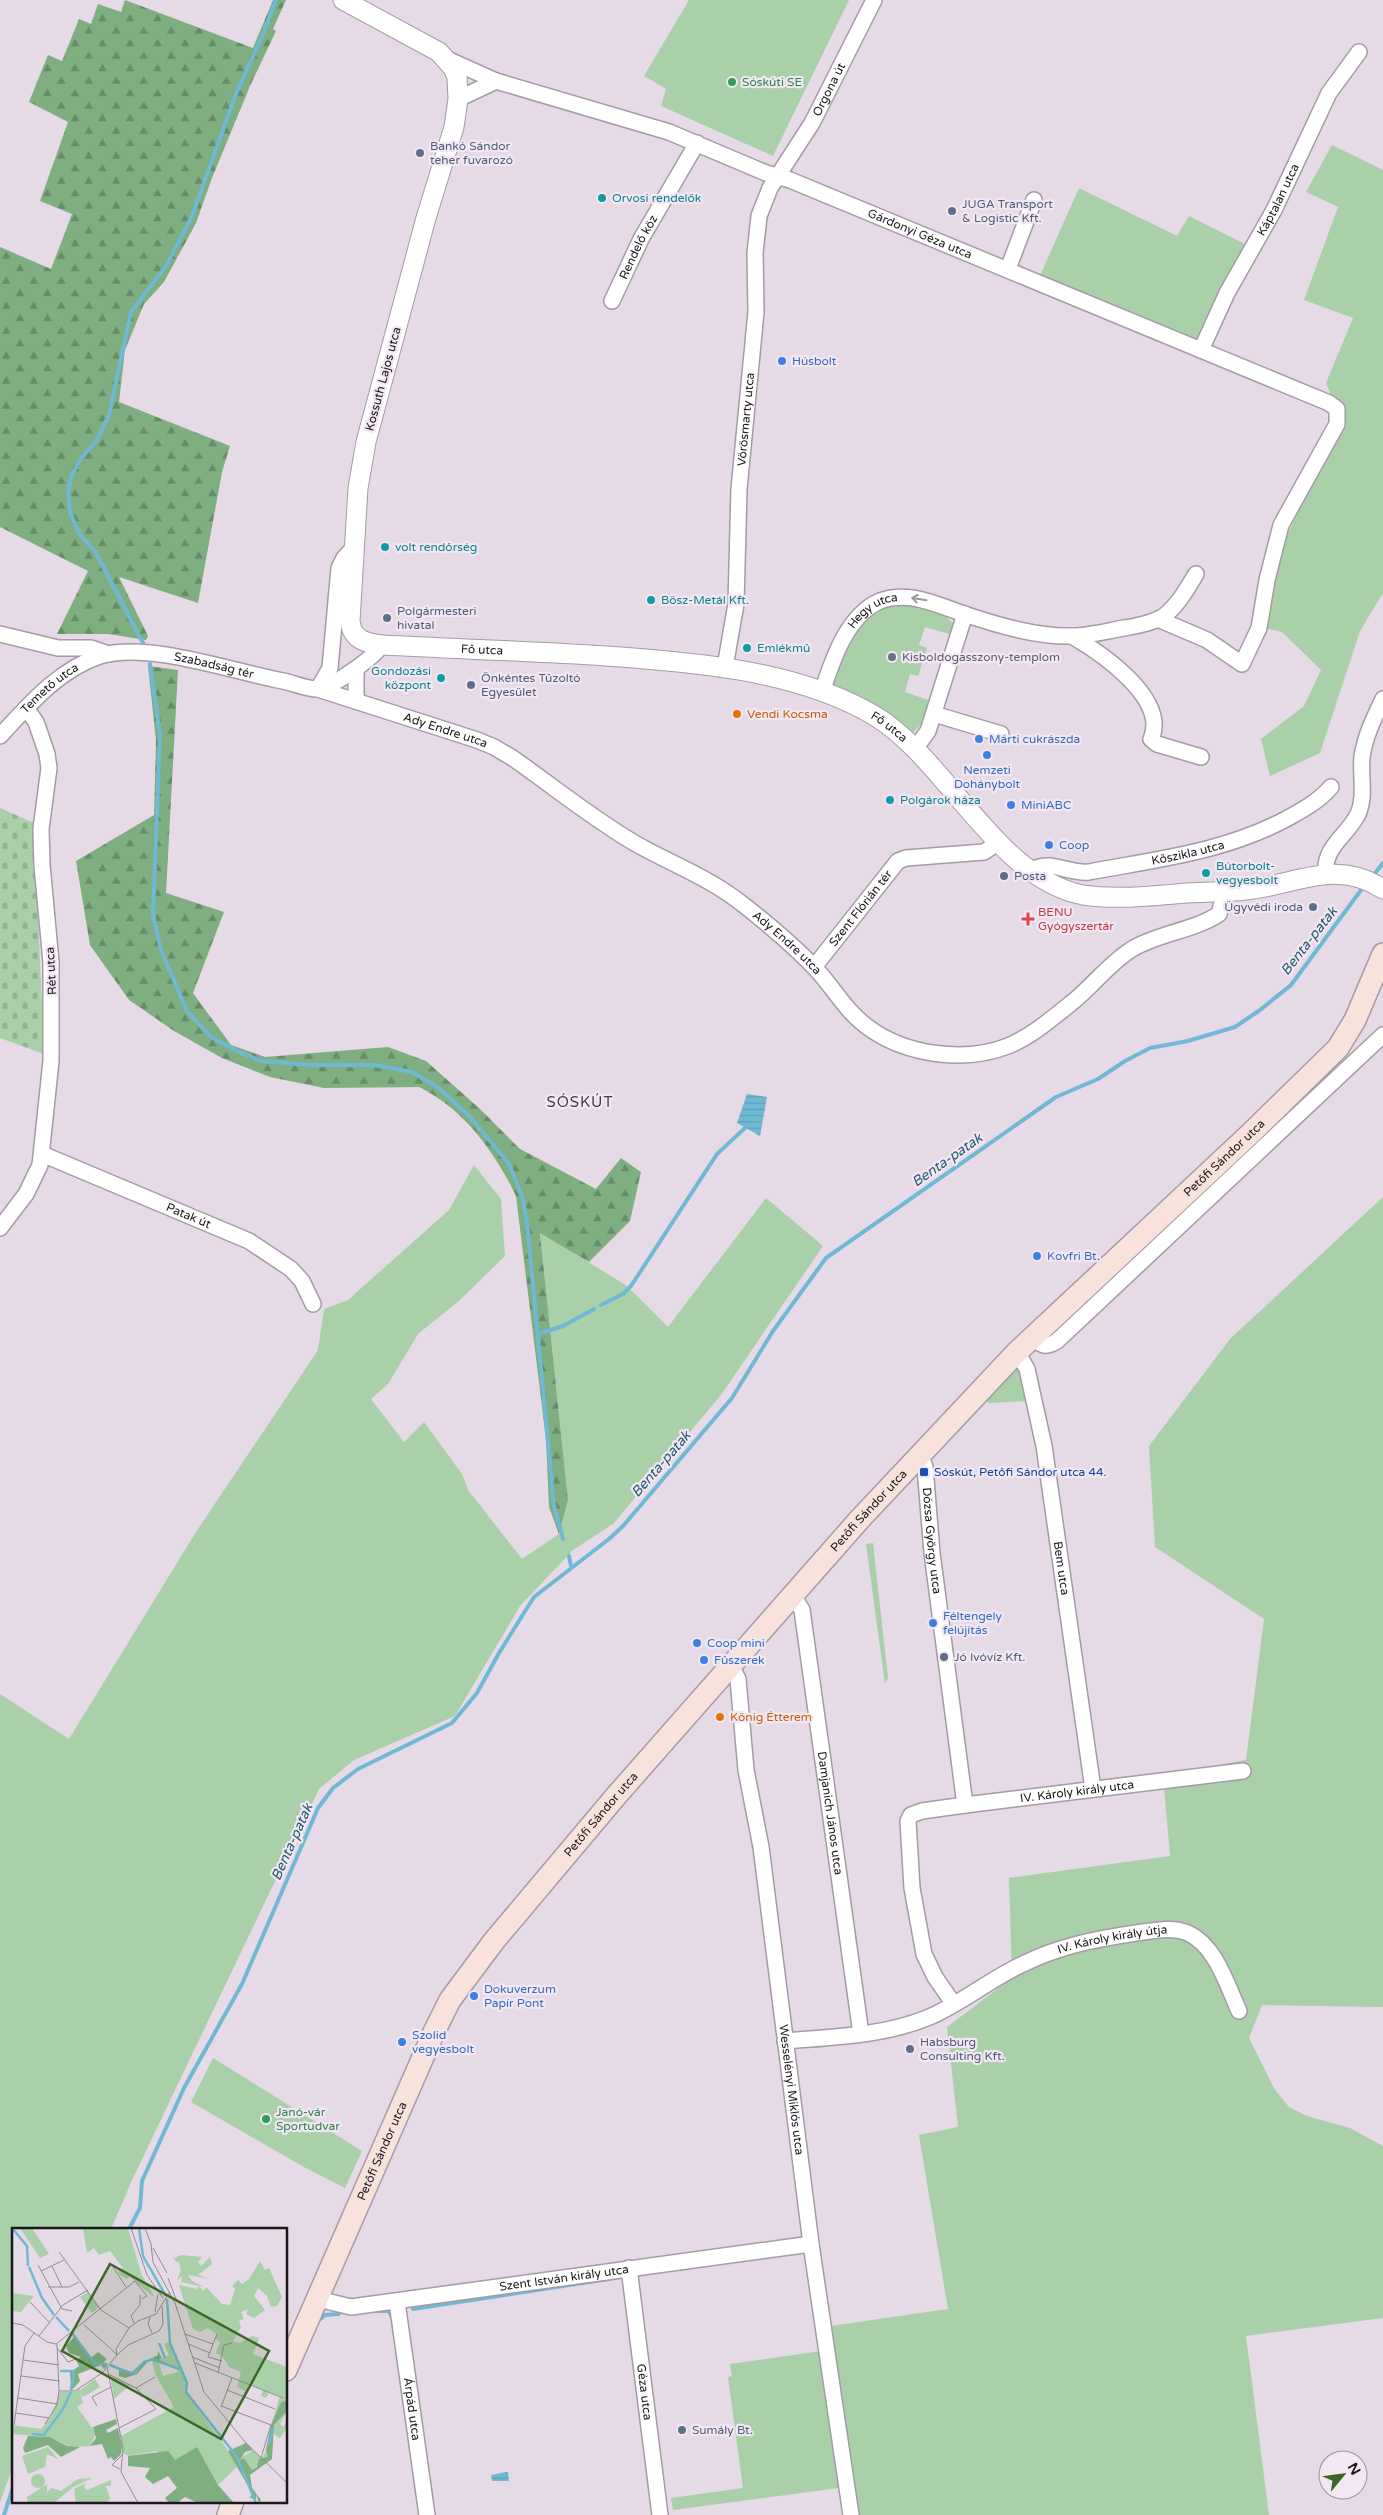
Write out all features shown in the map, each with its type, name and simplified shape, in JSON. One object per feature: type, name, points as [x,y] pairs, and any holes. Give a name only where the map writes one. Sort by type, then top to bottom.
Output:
[{"type":"main road","name":"Petőfi Sándor utca","points":[[288,2366],[450,2000],[494,1941],[792,1594],[920,1454],[1025,1345],[1257,1128],[1338,1048],[1355,1020],[1383,954]]},
{"type":"main road","points":[[228,2515],[233,2502]]},
{"type":"street","points":[[343,0],[401,30],[439,52],[447,59]]},
{"type":"street","name":"Orgona út","points":[[777,176],[812,123],[874,0]]},
{"type":"street","name":"Káptalan utca","points":[[1201,350],[1227,293],[1274,210],[1325,101],[1342,73],[1359,52]]},
{"type":"street","name":"Gárdonyi Géza utca","points":[[447,59],[496,81],[655,128],[697,143],[1008,269],[1329,403],[1337,409],[1338,424],[1281,525],[1267,580],[1259,628],[1242,664],[1207,640],[1158,619]]},
{"type":"street","name":"Kossuth Lajos utca","points":[[382,646],[359,639],[351,628],[358,488],[366,442],[426,218],[454,127],[458,99],[457,77],[447,59]]},
{"type":"street","points":[[458,99],[496,81]]},
{"type":"street","name":"Rendelő köz","points":[[612,301],[640,239],[697,143]]},
{"type":"street","name":"Vörösmarty utca","points":[[725,667],[736,604],[739,489],[756,312],[756,232],[763,202],[777,176]]},
{"type":"street","points":[[1008,269],[1034,200]]},
{"type":"street","points":[[318,689],[330,668],[339,568],[344,558],[355,546]]},
{"type":"street","name":"Hegy utca","points":[[822,692],[832,664],[850,629],[858,617],[879,602],[897,598],[921,599],[965,614],[1048,634],[1072,636],[1099,633],[1158,619],[1178,602],[1196,574]]},
{"type":"street","points":[[915,750],[925,739],[965,614]]},
{"type":"street","points":[[1095,650],[1099,633]]},
{"type":"street","points":[[0,634],[58,648],[91,648],[109,654]]},
{"type":"street","name":"Hegy utca","points":[[1072,636],[1095,650],[1122,671],[1133,684],[1147,702],[1154,719],[1155,726],[1152,739],[1157,744],[1200,757]]},
{"type":"street","points":[[318,689],[356,670],[375,656],[382,646]]},
{"type":"street","name":"Fő utca","points":[[382,646],[570,654],[725,667],[822,692],[877,718],[915,750],[999,842],[1032,870],[1055,886],[1085,895],[1118,897],[1261,888],[1333,873]]},
{"type":"street","points":[[58,648],[66,673]]},
{"type":"street","name":"Szabadság tér","points":[[109,654],[152,653],[318,689]]},
{"type":"street","name":"Temető utca","points":[[0,736],[49,685],[66,673],[109,654]]},
{"type":"street","points":[[356,670],[356,701]]},
{"type":"street","name":"Ady Endre utca","points":[[318,689],[494,747],[637,844],[698,874],[721,888],[746,907],[814,968],[855,1017],[880,1036],[893,1042],[934,1053],[952,1054],[992,1050],[1010,1045],[1036,1029],[1076,999],[1120,957],[1134,948],[1219,914],[1225,891]]},
{"type":"street","points":[[1383,699],[1364,743],[1360,807],[1353,822],[1328,854],[1325,864],[1333,873],[1358,877],[1383,889]]},
{"type":"street","name":"Rét utca","points":[[0,1228],[35,1179],[42,1154],[51,1061],[52,979],[41,829],[49,768],[47,754],[36,722],[26,708]]},
{"type":"street","points":[[934,714],[1001,734]]},
{"type":"street","name":"Kőszikla utca","points":[[1032,870],[1041,865],[1050,865],[1074,872],[1089,872],[1214,849],[1276,824],[1316,802],[1331,787]]},
{"type":"street","name":"Szent Flórián tér","points":[[814,968],[898,861],[906,858],[984,852],[999,842]]},
{"type":"street","name":"Petőfi Sándor utca","points":[[1025,1345],[1048,1347],[1057,1342],[1383,1035]]},
{"type":"street","name":"Patak út","points":[[42,1154],[249,1242],[291,1269],[302,1281],[313,1304]]},
{"type":"street","name":"Bem utca","points":[[1025,1345],[1027,1369],[1044,1446],[1093,1789]]},
{"type":"street","name":"Dózsa György utca","points":[[920,1454],[925,1467],[933,1562],[965,1805]]},
{"type":"street","name":"Damjanich János utca","points":[[792,1594],[802,1610],[861,2034]]},
{"type":"street","name":"Wesselényi Miklós utca","points":[[731,1665],[738,1679],[746,1770],[761,1848],[811,2244],[852,2515]]},
{"type":"street","name":"IV. Károly király utca","points":[[953,2003],[935,1977],[924,1954],[912,1888],[908,1821],[911,1815],[922,1811],[965,1805],[1243,1771]]},
{"type":"street","name":"IV. Károly király útja","points":[[953,2003],[1021,1964],[1047,1953],[1091,1940],[1165,1929],[1189,1934],[1205,1946],[1214,1958],[1239,2011]]},
{"type":"street","points":[[785,2041],[861,2034],[898,2028],[930,2016],[953,2003]]},
{"type":"street","name":"Szent István király utca","points":[[318,2299],[346,2307],[397,2302],[811,2244]]},
{"type":"street","name":"Géza utca","points":[[629,2268],[660,2515]]},
{"type":"street","name":"Árpád utca","points":[[397,2302],[428,2515]]},
{"type":"green space","points":[[125,0],[253,48],[273,0],[286,0],[273,29],[276,31],[250,86],[212,178],[196,223],[164,282],[144,304],[125,350],[119,402],[230,446],[222,472],[198,603],[119,577],[148,636],[146,640],[108,634],[57,634],[88,571],[0,527],[0,247],[51,269],[72,214],[40,201],[68,122],[29,102],[48,55],[62,61],[79,19],[91,24],[98,4],[121,12]]},
{"type":"green space","name":"Sóskúti SE","points":[[689,0],[849,0],[773,156],[661,106],[666,89],[644,76]]},
{"type":"green space","points":[[1332,145],[1383,170],[1383,593],[1360,631],[1320,753],[1270,776],[1261,739],[1304,706],[1321,670],[1282,632],[1264,628],[1271,576],[1289,531],[1341,420],[1326,383],[1353,318],[1304,300],[1338,207],[1306,192]]},
{"type":"green space","points":[[1079,188],[1177,236],[1189,216],[1249,246],[1200,337],[1192,341],[1039,278]]},
{"type":"green space","points":[[905,605],[938,612],[949,619],[954,625],[952,635],[925,627],[919,645],[927,648],[918,676],[910,674],[905,692],[931,701],[925,721],[911,734],[832,689],[840,662],[857,630],[868,616],[886,608]]},
{"type":"green space","points":[[148,666],[178,670],[166,893],[224,912],[193,993],[231,1045],[265,1057],[388,1047],[426,1061],[480,1109],[520,1149],[596,1189],[621,1158],[641,1172],[630,1221],[589,1262],[540,1233],[568,1500],[559,1534],[549,1507],[546,1439],[516,1196],[488,1148],[450,1107],[419,1087],[324,1088],[270,1077],[222,1058],[174,1031],[129,1000],[90,945],[76,861],[154,815],[156,741]]},
{"type":"green space","points":[[0,808],[34,823],[44,1054],[0,1038]]},
{"type":"green space","points":[[474,1165],[501,1199],[505,1256],[460,1300],[418,1334],[388,1384],[371,1399],[404,1442],[424,1422],[462,1474],[468,1490],[522,1559],[559,1534],[568,1500],[540,1232],[627,1286],[668,1327],[766,1198],[823,1246],[721,1395],[613,1524],[573,1550],[520,1606],[455,1716],[354,1760],[319,1789],[133,2178],[111,2228],[12,2228],[12,2469],[0,2502],[0,1694],[69,1739],[196,1532],[318,1350],[324,1309],[348,1300],[449,1210]]},
{"type":"green space","points":[[1383,1197],[1383,2007],[1262,2005],[1249,2038],[1275,2090],[1289,2107],[1307,2116],[1350,2128],[1383,2146],[1383,2318],[1246,2336],[1269,2515],[851,2515],[824,2327],[948,2309],[919,2135],[958,2127],[947,2027],[1012,1978],[1009,1878],[1170,1856],[1163,1775],[1246,1760],[1264,1619],[1155,1547],[1149,1446],[1230,1339]]},
{"type":"green space","points":[[1014,1368],[1022,1369],[1029,1401],[988,1403],[985,1395]]},
{"type":"green space","points":[[873,1543],[888,1678],[885,1684],[866,1544]]},
{"type":"green space","name":"Janó-vár Sportudvar","points":[[213,2058],[362,2151],[345,2188],[302,2166],[191,2102]]},
{"type":"green space","points":[[821,2351],[846,2487],[673,2510],[671,2498],[743,2488],[728,2377],[732,2376],[730,2364]]},
{"type":"water","points":[[747,1094],[767,1097],[760,1136],[737,1123]]},
{"type":"water","points":[[508,2472],[509,2481],[492,2481],[491,2475]]},
{"type":"waterway","points":[[143,643],[95,551],[80,535],[70,513],[68,490],[72,474],[82,457],[97,440],[109,415],[131,312],[166,266],[192,216],[236,94],[276,0]]},
{"type":"waterway","points":[[150,664],[160,734],[153,915],[161,950],[187,1011],[211,1037],[261,1061],[311,1065],[375,1065],[412,1072],[439,1088],[472,1119],[509,1164],[522,1196],[527,1222],[554,1506],[563,1539]]},
{"type":"waterway","name":"Benta-patak","points":[[1372,877],[1383,863]]},
{"type":"waterway","name":"Benta-patak","points":[[130,2228],[140,2208],[142,2181],[184,2088],[242,1984],[318,1808],[333,1788],[358,1769],[452,1723],[477,1693],[499,1653],[534,1597],[623,1526],[732,1398],[773,1331],[826,1258],[1056,1097],[1098,1079],[1125,1061],[1150,1048],[1188,1041],[1235,1027],[1260,1010],[1291,985],[1364,886]]},
{"type":"waterway","points":[[601,1305],[623,1294],[631,1286],[717,1154],[745,1128]]},
{"type":"waterway","points":[[538,1334],[563,1326],[594,1309]]},
{"type":"waterway","points":[[569,1556],[571,1566]]},
{"type":"waterway","points":[[413,2309],[615,2278]]},
{"type":"waterway","points":[[377,2311],[389,2311],[394,2321]]},
{"type":"waterway","points":[[319,2320],[325,2315],[339,2314]]},
{"type":"waterway","name":"Benta-patak","points":[[4,2515],[12,2490]]},
{"type":"place","name":"Sóskúti SE","points":[[732,82]]},
{"type":"place","name":"Bankó Sándor teher fuvarozó","points":[[420,153]]},
{"type":"place","name":"Orvosi rendelők","points":[[602,198]]},
{"type":"place","name":"JUGA Transport & Logistic Kft.","points":[[952,211]]},
{"type":"place","name":"Húsbolt","points":[[782,361]]},
{"type":"place","name":"volt rendőrség","points":[[385,547]]},
{"type":"place","name":"Bösz-Metál Kft.","points":[[651,600]]},
{"type":"place","name":"Polgármesteri hivatal","points":[[387,618]]},
{"type":"place","name":"Emlékmű","points":[[747,648]]},
{"type":"place","name":"Kisboldogasszony-templom","points":[[892,657]]},
{"type":"place","name":"Gondozási központ","points":[[441,678]]},
{"type":"place","name":"Önkéntes Tűzoltó Egyesület","points":[[471,685]]},
{"type":"place","name":"Vendi Kocsma","points":[[737,714]]},
{"type":"place","name":"Márti cukrászda","points":[[979,739]]},
{"type":"place","name":"Nemzeti Dohánybolt","points":[[987,755]]},
{"type":"place","name":"Polgárok háza","points":[[890,800]]},
{"type":"place","name":"MiniABC","points":[[1011,805]]},
{"type":"place","name":"Coop","points":[[1049,845]]},
{"type":"place","name":"Bútorbolt- vegyesbolt","points":[[1206,873]]},
{"type":"place","name":"Posta","points":[[1004,876]]},
{"type":"place","name":"Ügyvédi iroda","points":[[1313,907]]},
{"type":"place","name":"BENU Gyógyszertár","points":[[1028,919]]},
{"type":"place","name":"Kovfri Bt.","points":[[1037,1256]]},
{"type":"place","name":"Sóskút, Petőfi Sándor utca 44.","points":[[924,1472]]},
{"type":"place","name":"Féltengely felújítás","points":[[933,1623]]},
{"type":"place","name":"Coop mini","points":[[697,1643]]},
{"type":"place","name":"Jó Ivóvíz Kft.","points":[[944,1657]]},
{"type":"place","name":"Fűszerek","points":[[704,1660]]},
{"type":"place","name":"König Étterem","points":[[720,1717]]},
{"type":"place","name":"Dokuverzum Papír Pont","points":[[474,1996]]},
{"type":"place","name":"Szolid vegyesbolt","points":[[402,2042]]},
{"type":"place","name":"Habsburg Consulting Kft.","points":[[910,2049]]},
{"type":"place","name":"Janó-vár Sportudvar","points":[[266,2119]]},
{"type":"place","name":"Sumály Bt.","points":[[682,2430]]},
{"type":"district","name":"SÓSKÚT","points":[[580,1102]]}]
